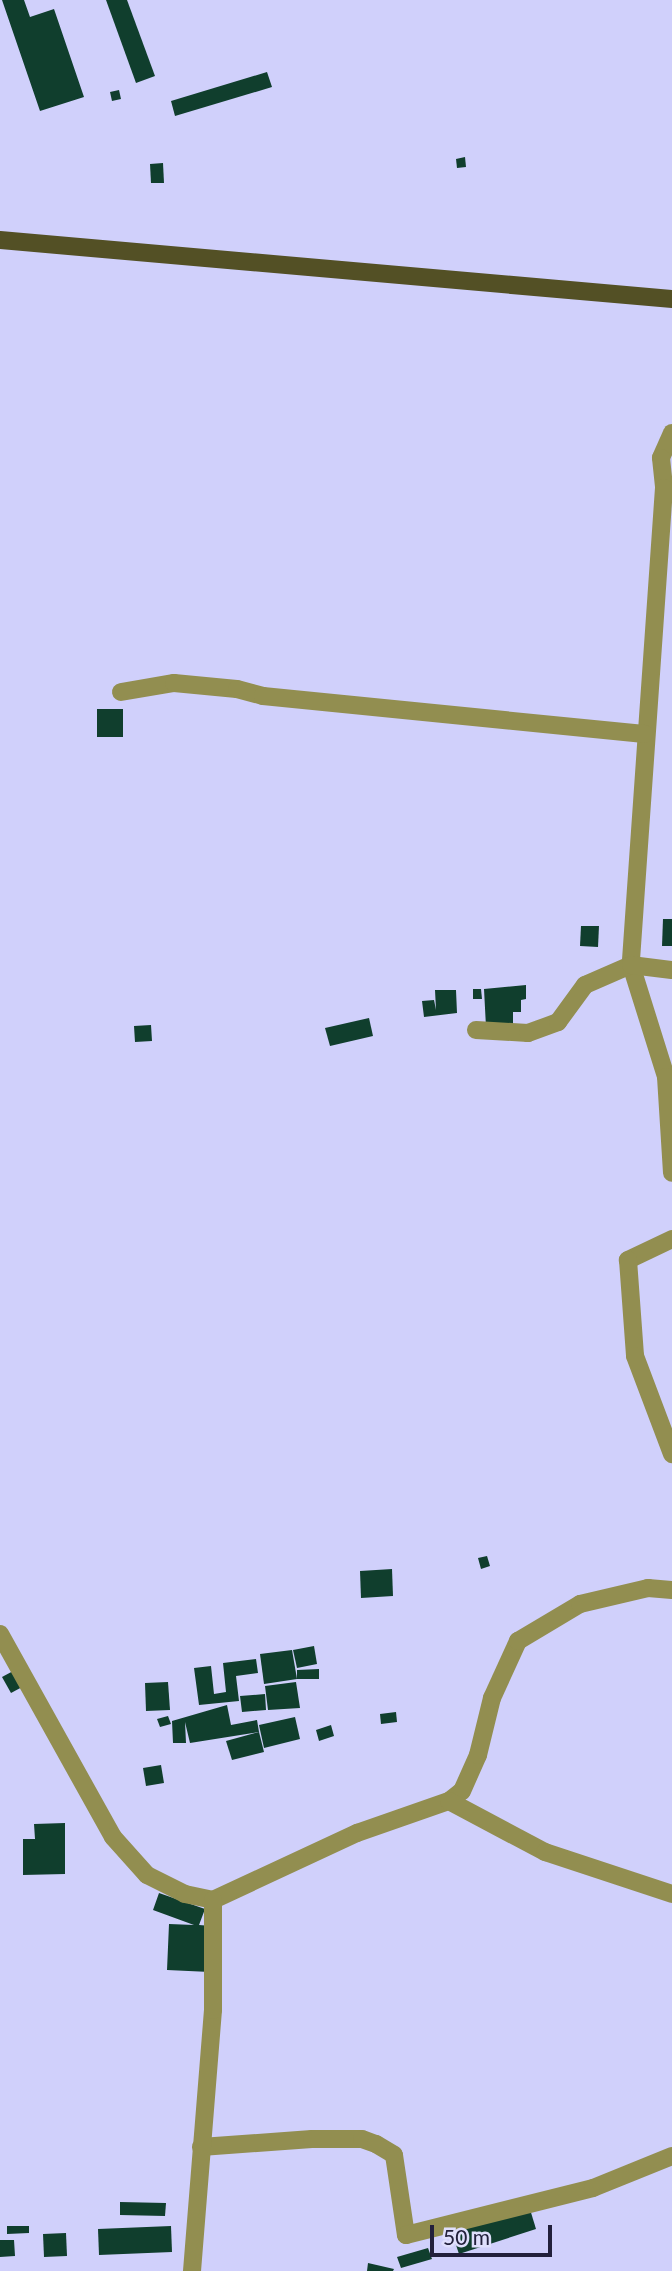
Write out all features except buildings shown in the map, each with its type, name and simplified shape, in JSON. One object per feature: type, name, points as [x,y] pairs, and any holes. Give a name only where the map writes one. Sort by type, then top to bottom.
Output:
[{"type":"main road","points":[[0,240],[672,299]]},
{"type":"street","points":[[672,433],[661,458],[663,501],[644,734],[631,965],[666,1077],[672,1173]]},
{"type":"street","points":[[121,692],[174,683],[237,689],[263,696],[644,734]]},
{"type":"street","points":[[476,1030],[528,1032],[558,1023],[585,985],[631,965],[672,970]]},
{"type":"street","points":[[672,1239],[628,1260],[635,1356],[672,1454]]},
{"type":"street","points":[[0,1634],[113,1838],[147,1875],[185,1894],[213,1900],[357,1833],[449,1801],[462,1791],[478,1755],[492,1698],[518,1641],[580,1604],[648,1588],[672,1590]]},
{"type":"street","points":[[449,1801],[545,1852],[672,1894]]},
{"type":"street","points":[[192,2271],[213,2010],[213,1900]]},
{"type":"street","points":[[201,2147],[312,2139],[362,2139],[376,2144],[394,2155],[406,2235],[593,2188],[672,2156]]}]
